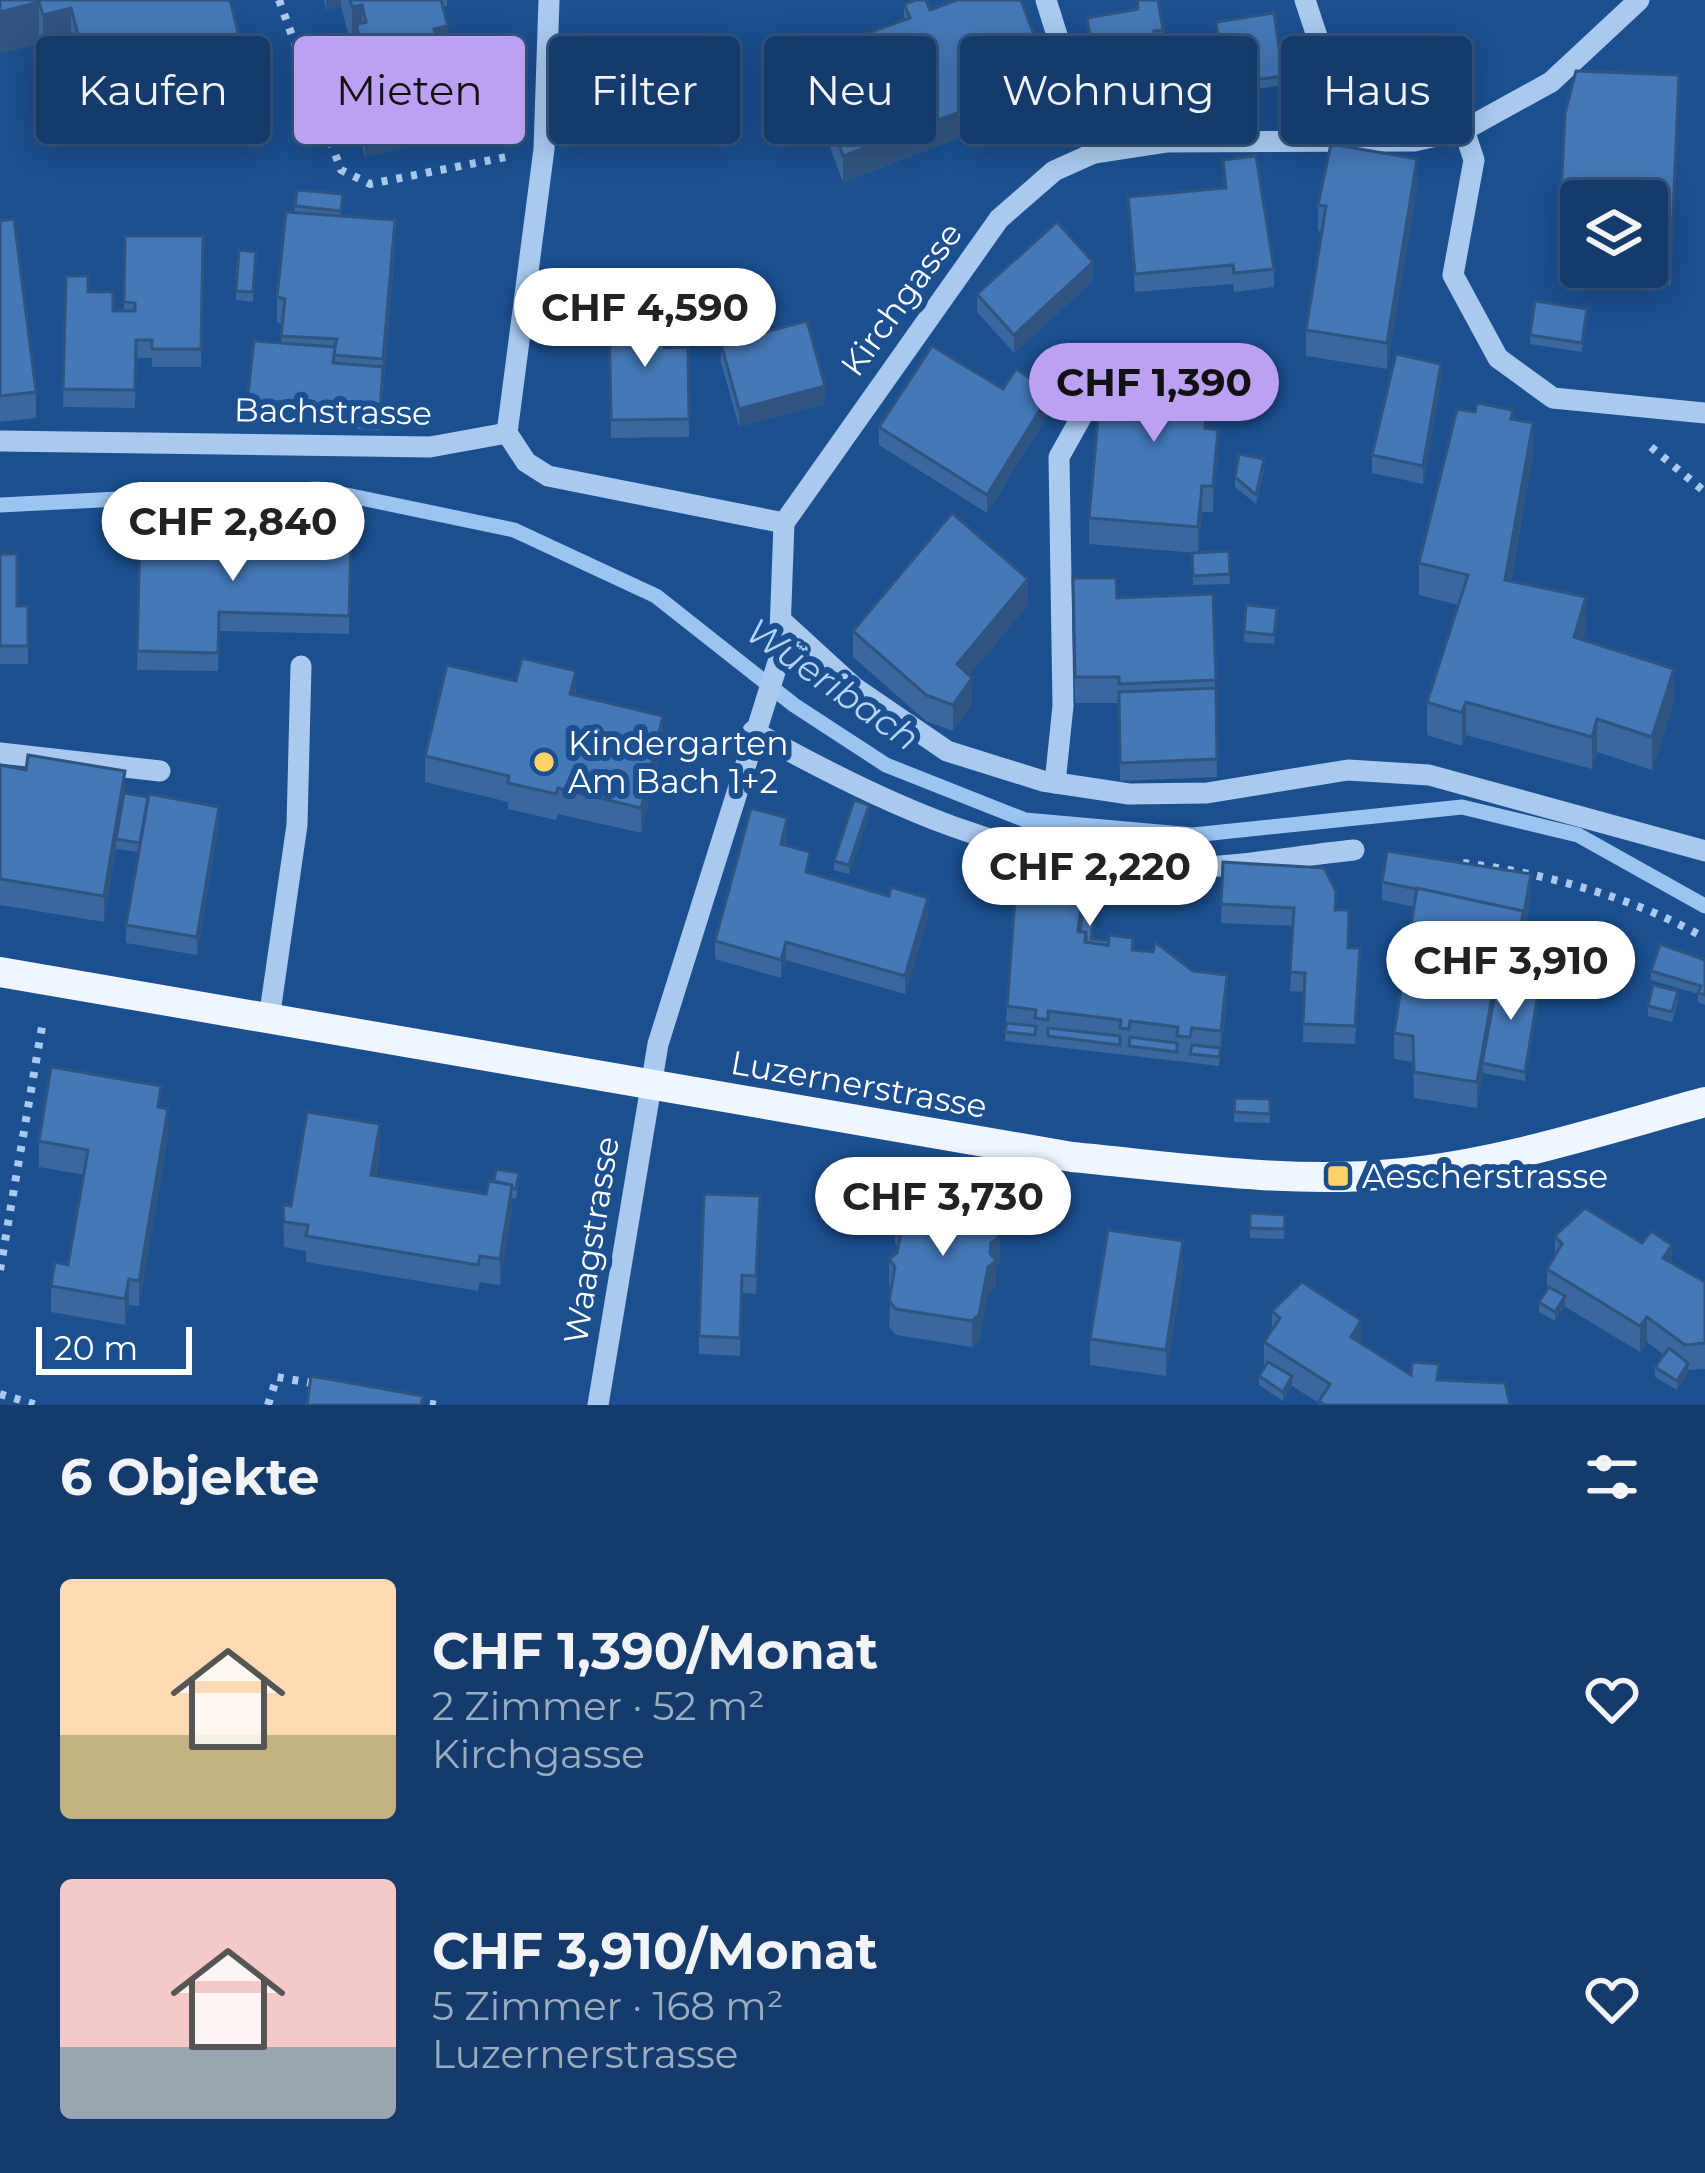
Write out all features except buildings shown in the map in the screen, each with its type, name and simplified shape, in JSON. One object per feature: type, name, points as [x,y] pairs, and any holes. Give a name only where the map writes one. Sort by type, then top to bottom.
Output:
[{"type":"main road","name":"Luzernerstrasse","points":[[0,972],[1072,1157],[1337,1176],[1472,1164],[1705,1102]]},
{"type":"street","points":[[549,0],[544,149],[507,433],[526,462],[548,476],[784,524],[784,623],[779,659],[753,731],[650,1084]]},
{"type":"street","points":[[1046,0],[1094,153]]},
{"type":"street","points":[[1305,0],[1317,36]]},
{"type":"street","name":"Kirchgasse","points":[[1472,126],[1551,82],[1639,0]]},
{"type":"street","name":"Kirchgasse","points":[[784,524],[1025,190],[1094,153],[1166,142],[1281,142]]},
{"type":"street","points":[[1469,144],[1474,160],[1453,275],[1498,358],[1552,398],[1705,413]]},
{"type":"street","points":[[1055,783],[1063,706],[1059,458],[1097,389]]},
{"type":"street","name":"Bachstrasse","points":[[0,441],[430,447],[507,433]]},
{"type":"street","points":[[784,623],[855,688],[947,752],[1055,783],[1129,794],[1207,793],[1348,770],[1429,775],[1705,851]]},
{"type":"street","points":[[269,1019],[297,825],[302,666]]},
{"type":"street","points":[[753,731],[869,796],[958,832],[1059,858],[1172,868],[1354,850]]},
{"type":"street","points":[[0,753],[160,771]]},
{"type":"street","name":"Waagstrasse","points":[[598,1405],[650,1084]]},
{"type":"path","points":[[279,0],[341,170],[370,184],[544,149]]},
{"type":"path","points":[[1460,863],[1503,868],[1608,896],[1705,938]]},
{"type":"path","points":[[0,1270],[44,1021]]},
{"type":"path","points":[[268,1405],[277,1377],[323,1385]]},
{"type":"path","points":[[0,1394],[37,1405]]},
{"type":"path","points":[[392,1397],[438,1405]]},
{"type":"waterway","name":"Wüeribach","points":[[0,505],[318,489],[514,530],[656,596],[794,705],[886,765],[1025,820],[1193,835],[1462,807],[1578,835],[1705,906]]},
{"type":"place","name":"Kindergarten Am Bach 1+2","points":[[544,762]]},
{"type":"place","name":"Aescherstrasse","points":[[1338,1176]]}]
